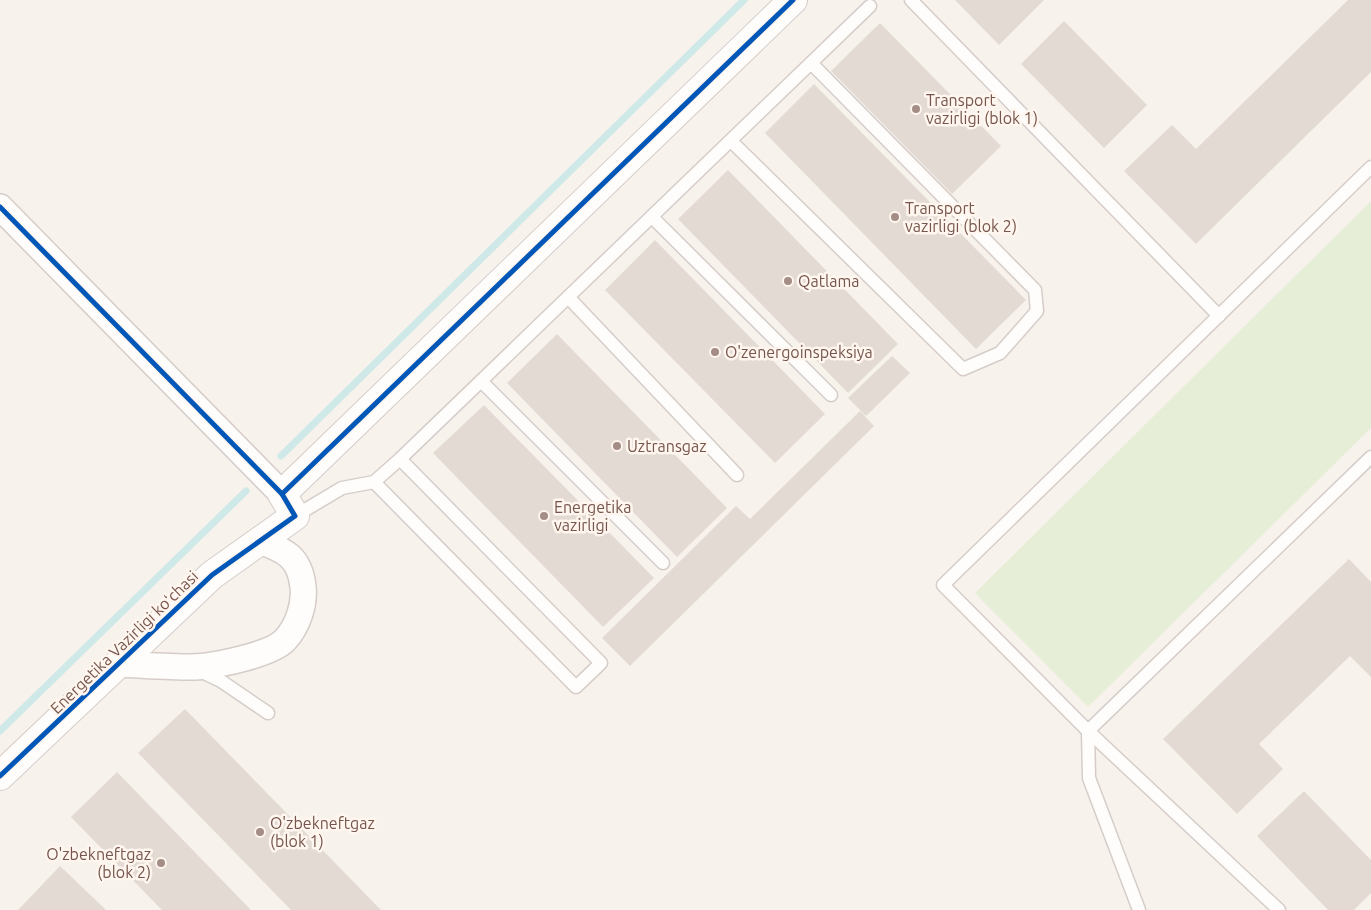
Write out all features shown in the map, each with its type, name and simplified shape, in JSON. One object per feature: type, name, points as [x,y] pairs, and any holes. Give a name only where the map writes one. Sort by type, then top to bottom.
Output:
[{"type":"street","name":"Energetika Vazirligi koʻchasi","points":[[0,776],[212,575],[260,541],[288,505],[793,0]]},
{"type":"street","points":[[0,207],[288,505]]},
{"type":"street","points":[[118,664],[193,667],[239,660],[262,653],[285,640],[296,623],[302,606],[304,592],[302,577],[295,559],[278,547],[260,541]]},
{"type":"lane","points":[[911,0],[1219,316]]},
{"type":"lane","points":[[288,505],[342,488],[374,482],[870,6]]},
{"type":"lane","points":[[731,141],[963,369],[1000,353],[1037,311],[1035,290],[811,63]]},
{"type":"lane","points":[[1279,910],[1088,731],[943,585],[1371,167]]},
{"type":"lane","points":[[652,217],[831,395]]},
{"type":"lane","points":[[568,297],[737,475]]},
{"type":"lane","points":[[481,381],[663,563]]},
{"type":"lane","points":[[1139,910],[1089,778],[1088,731],[1371,457]]},
{"type":"lane","points":[[374,482],[576,687],[601,663],[400,459]]},
{"type":"lane","points":[[193,667],[221,681],[268,713]]},
{"type":"green space","points":[[1371,201],[1371,428],[1088,707],[975,593]]},
{"type":"building","points":[[955,0],[1044,0],[999,45]]},
{"type":"building","points":[[1348,0],[1371,0],[1371,72],[1196,244],[1124,171],[1172,125],[1196,149]]},
{"type":"building","points":[[1064,21],[1147,105],[1104,148],[1021,64]]},
{"type":"building","name":"Transport vazirligi (blok 1)","points":[[880,23],[1001,146],[952,194],[831,71]]},
{"type":"building","name":"Transport vazirligi (blok 2)","points":[[814,84],[1026,300],[976,349],[765,133]]},
{"type":"building","name":"Qatlama","points":[[728,170],[898,344],[848,393],[678,219]]},
{"type":"building","name":"O'zenergoinspeksiya","points":[[655,240],[825,414],[775,463],[605,290]]},
{"type":"building","name":"Uztransgaz","points":[[557,334],[727,508],[677,557],[507,383]]},
{"type":"building","points":[[892,356],[910,373],[866,416],[848,398]]},
{"type":"building","name":"Energetika vazirligi","points":[[484,405],[654,578],[603,627],[433,453]]},
{"type":"building","points":[[860,411],[874,426],[630,666],[602,638],[736,506],[750,519]]},
{"type":"building","points":[[1349,559],[1371,582],[1371,677],[1350,656],[1259,744],[1283,769],[1237,814],[1163,739]]},
{"type":"building","name":"O'zbekneftgaz (blok 1)","points":[[185,709],[381,910],[291,910],[138,753]]},
{"type":"building","name":"O'zbekneftgaz (blok 2)","points":[[117,772],[251,910],[162,910],[71,817]]},
{"type":"building","points":[[1304,791],[1371,860],[1371,893],[1354,910],[1328,910],[1257,836]]},
{"type":"building","points":[[60,866],[106,910],[18,910]]},
{"type":"waterway","points":[[281,456],[744,0]]},
{"type":"waterway","points":[[0,731],[246,491]]},
{"type":"cycle path","points":[[282,494],[793,0]]},
{"type":"cycle path","points":[[0,207],[282,494],[295,516],[212,575],[0,776]]},
{"type":"place","name":"Transport vazirligi (blok 1)","points":[[916,109]]},
{"type":"place","name":"Transport vazirligi (blok 2)","points":[[895,217]]},
{"type":"place","name":"Qatlama","points":[[788,281]]},
{"type":"place","name":"O'zenergoinspeksiya","points":[[715,352]]},
{"type":"place","name":"Uztransgaz","points":[[617,446]]},
{"type":"place","name":"Energetika vazirligi","points":[[544,516]]},
{"type":"place","name":"O'zbekneftgaz (blok 1)","points":[[260,832]]},
{"type":"place","name":"O'zbekneftgaz (blok 2)","points":[[161,863]]}]
